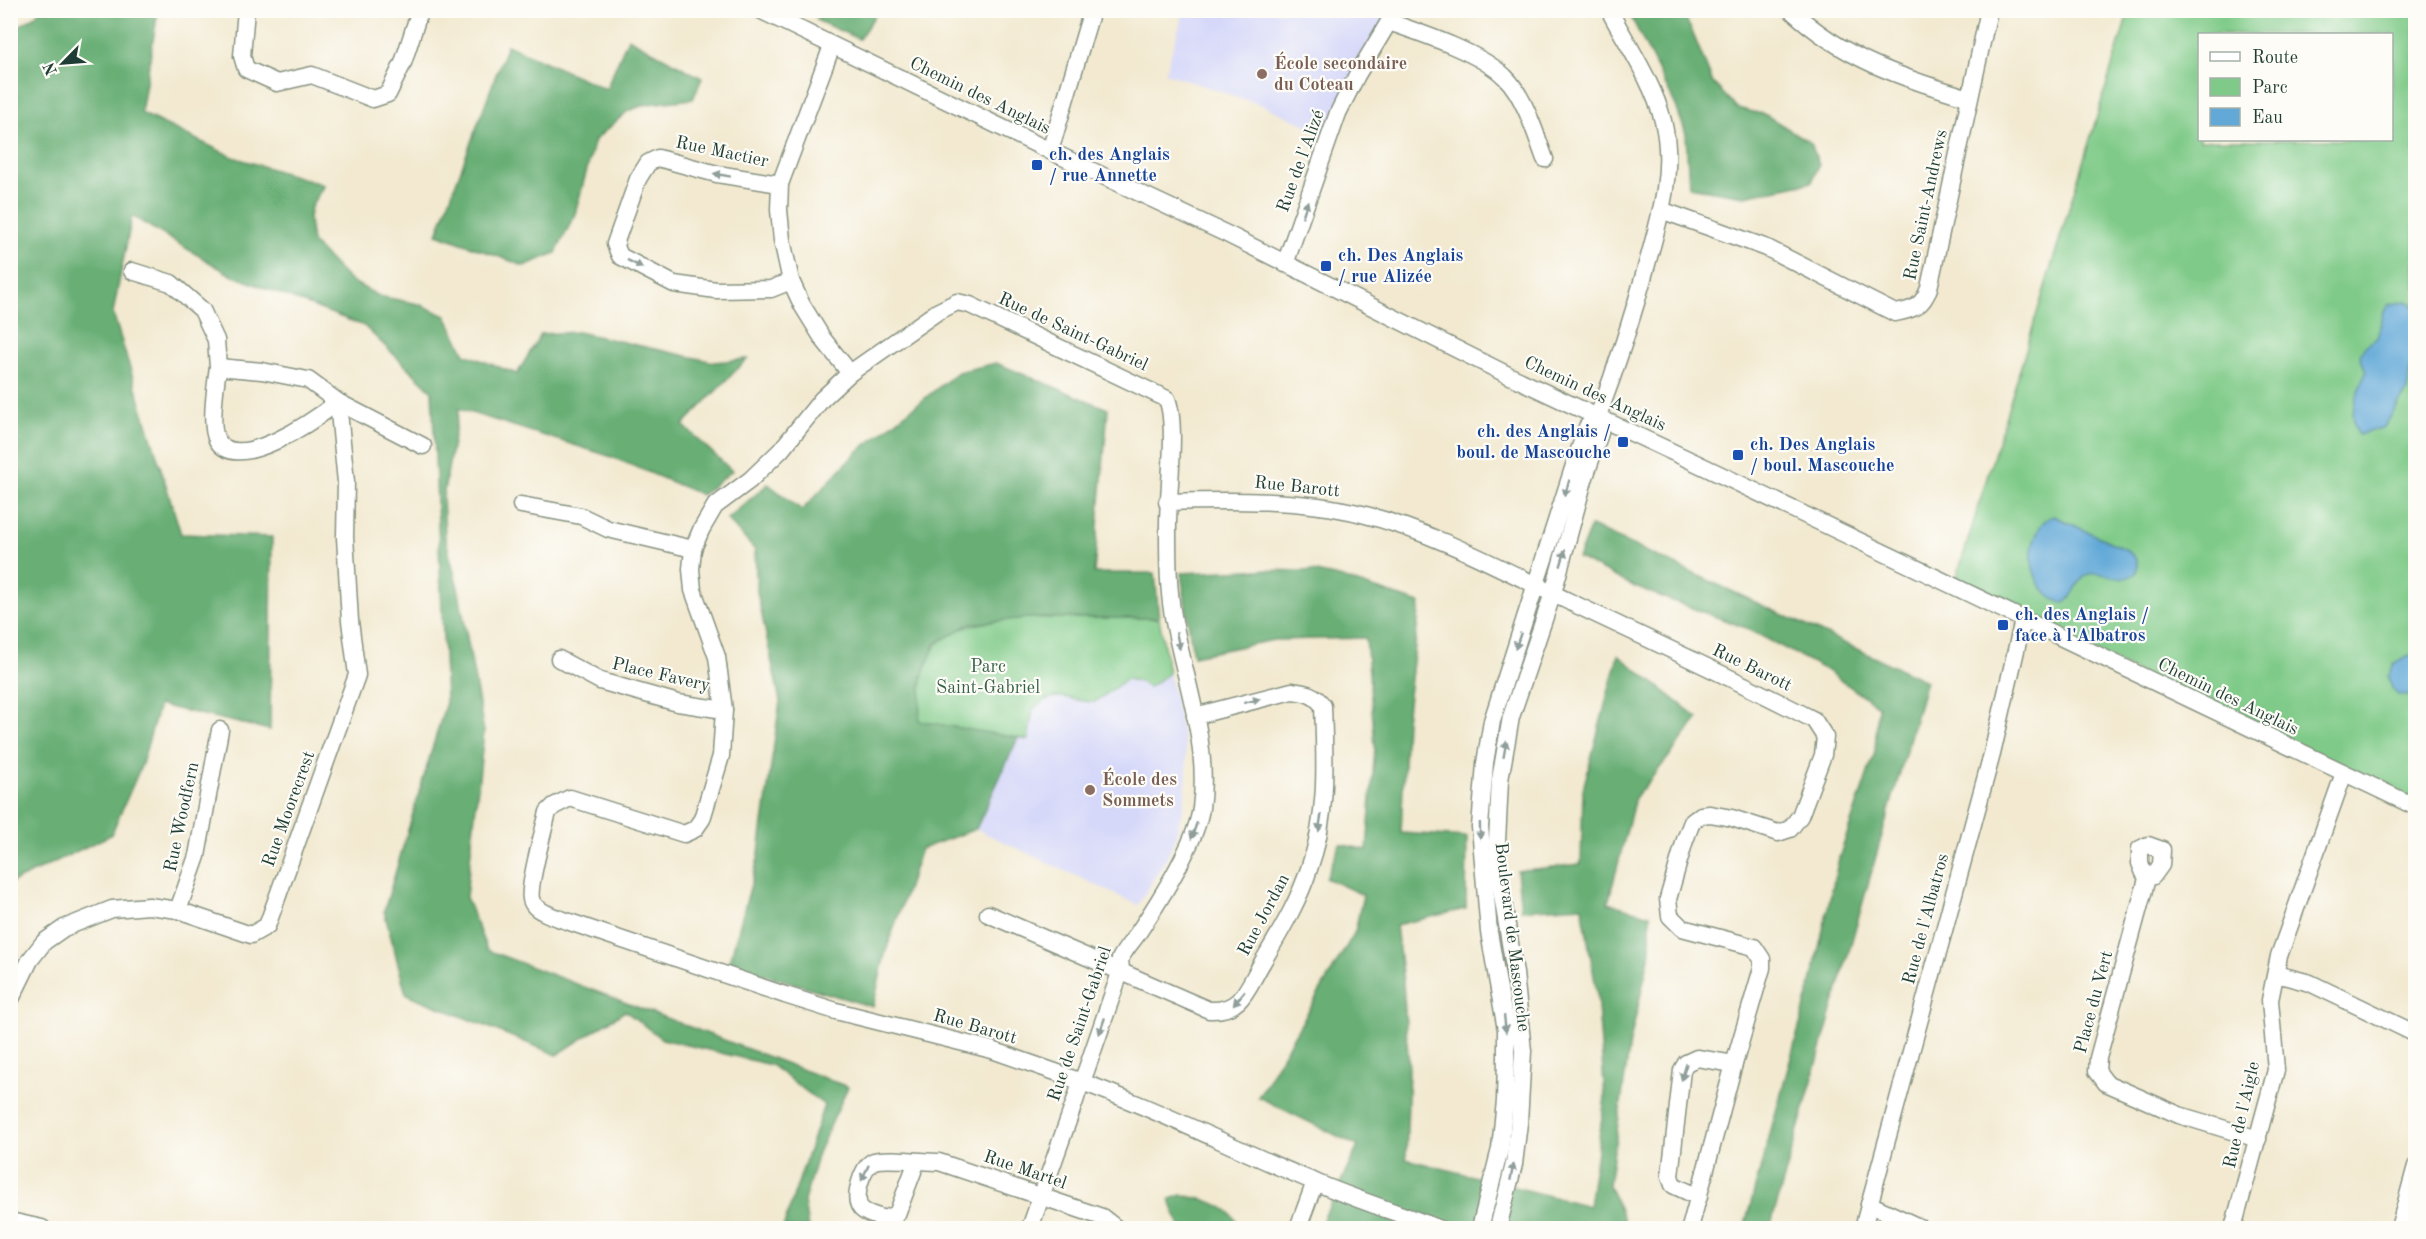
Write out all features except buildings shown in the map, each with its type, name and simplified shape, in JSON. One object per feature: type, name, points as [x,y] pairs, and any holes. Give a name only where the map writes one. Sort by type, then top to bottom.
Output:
[{"type":"street","points":[[246,10],[242,56],[246,69],[277,83],[312,75],[373,99],[388,94],[403,63],[420,10]]},
{"type":"street","name":"Chemin des Anglais","points":[[760,10],[1050,152],[1229,235],[1508,375],[2415,807]]},
{"type":"street","points":[[1050,152],[1092,10]]},
{"type":"street","name":"Boulevard de Mascouche","points":[[1480,1228],[1500,1149],[1506,1059],[1506,1030],[1484,887],[1480,805],[1492,721],[1587,427],[1598,416],[1631,325],[1661,210],[1668,169],[1667,143],[1662,119],[1643,72],[1609,10]]},
{"type":"street","points":[[1791,10],[1814,32],[1852,55],[1906,79],[1969,98]]},
{"type":"street","name":"Rue Saint-Andrews","points":[[1661,210],[1767,248],[1895,313],[1913,310],[1925,300],[1929,288],[1989,10]]},
{"type":"street","points":[[1393,16],[1477,58],[1506,77],[1526,109],[1545,159]]},
{"type":"street","name":"Rue de l'Alizé","points":[[1285,264],[1338,113],[1357,75],[1393,16]]},
{"type":"street","points":[[832,46],[780,184],[782,240],[791,281],[802,305],[823,339],[850,373]]},
{"type":"street","name":"Rue Mactier","points":[[780,184],[717,174],[658,158],[648,163],[638,179],[615,244],[621,256],[674,284],[716,290],[771,289],[791,281]]},
{"type":"street","points":[[132,271],[171,283],[202,310],[216,340],[218,367],[213,402],[216,438],[222,446],[234,451],[266,447],[314,421],[338,402]]},
{"type":"street","name":"Rue de Saint-Gabriel","points":[[537,861],[548,812],[570,798],[684,834],[695,829],[702,819],[721,756],[724,710],[717,657],[693,590],[691,569],[693,549],[700,530],[715,506],[750,480],[780,450],[822,399],[850,373],[937,312],[957,302],[970,305],[1167,399],[1171,409],[1172,432],[1167,502],[1169,583],[1173,615],[1195,716],[1202,773],[1201,808],[1197,825],[1176,868],[1137,935],[1120,959],[1120,970],[1030,1228]]},
{"type":"street","points":[[218,367],[262,371],[308,380],[338,402],[423,446]]},
{"type":"street","name":"Rue Moorecrest","points":[[10,1001],[30,960],[44,942],[64,928],[112,909],[149,906],[178,910],[251,935],[267,926],[357,675],[350,621],[345,537],[346,482],[338,402]]},
{"type":"street","name":"Boulevard de Mascouche","points":[[1498,1228],[1514,1164],[1523,1051],[1515,973],[1500,883],[1497,842],[1498,800],[1511,717],[1553,593],[1584,480],[1600,433],[1598,416]]},
{"type":"street","name":"Rue Barott","points":[[1167,502],[1240,501],[1322,507],[1362,514],[1431,538],[1537,585],[1814,720],[1825,737],[1822,755],[1800,816],[1790,829],[1778,833],[1732,818],[1701,815],[1692,822],[1668,899],[1670,916],[1682,928],[1754,947],[1762,959],[1762,968],[1690,1228]]},
{"type":"street","points":[[521,506],[581,516],[608,529],[628,535],[693,549]]},
{"type":"street","name":"Rue de l'Albatros","points":[[1863,1228],[1992,754],[2023,620]]},
{"type":"street","name":"Place Favery","points":[[559,658],[600,681],[678,703],[724,710]]},
{"type":"street","name":"Rue Jordan","points":[[988,914],[1209,1010],[1223,1011],[1238,1003],[1290,915],[1310,868],[1321,824],[1325,771],[1323,706],[1317,698],[1307,693],[1292,692],[1195,716]]},
{"type":"street","name":"Rue Woodfern","points":[[178,910],[197,856],[220,730]]},
{"type":"street","name":"Rue de l'Aigle","points":[[2233,1228],[2276,1070],[2270,1000],[2279,956],[2344,773]]},
{"type":"street","name":"Rue Barott","points":[[537,861],[532,880],[531,900],[539,910],[836,1011],[992,1050],[1166,1115],[1315,1182],[1438,1228]]},
{"type":"street","name":"Place du Vert","points":[[2148,875],[2098,1058],[2097,1071],[2106,1083],[2179,1115],[2258,1139]]},
{"type":"street","points":[[2276,974],[2310,983],[2415,1034]]},
{"type":"street","points":[[1699,1197],[1673,1185],[1670,1176],[1682,1070],[1686,1063],[1697,1058],[1734,1064]]},
{"type":"street","name":"Rue Martel","points":[[917,1161],[939,1162],[1040,1196],[1101,1217],[1116,1228]]},
{"type":"street","points":[[2398,1228],[2415,1166]]},
{"type":"street","points":[[1298,1228],[1315,1182]]},
{"type":"street","points":[[1869,1204],[1921,1228]]},
{"type":"street","points":[[10,1221],[42,1228]]},
{"type":"shaded area","name":"École secondaire du Coteau","points":[[1184,11],[1396,11],[1332,137],[1262,105],[1165,73]]},
{"type":"shaded area","name":"École des Sommets","points":[[1169,673],[1185,745],[1187,775],[1184,804],[1168,855],[1138,905],[976,829],[1018,738],[1028,740],[1033,709],[1044,700],[1056,696],[1092,702],[1127,679],[1141,682],[1148,688]]},
{"type":"green space","points":[[40,10],[158,11],[141,113],[233,157],[324,185],[311,207],[309,217],[312,242],[349,280],[379,296],[419,304],[446,316],[465,354],[517,374],[541,334],[578,332],[714,362],[747,359],[683,425],[732,471],[702,495],[612,457],[459,409],[443,497],[445,537],[459,592],[484,732],[466,897],[487,950],[848,1087],[818,1153],[804,1201],[808,1228],[783,1228],[824,1105],[771,1065],[662,1039],[625,1011],[557,1055],[406,994],[384,911],[446,702],[432,391],[364,326],[231,275],[132,216],[113,313],[181,534],[272,537],[270,730],[159,705],[142,764],[111,835],[11,883],[10,31],[33,18]]},
{"type":"green space","points":[[819,10],[878,11],[859,39],[816,20]]},
{"type":"green space","points":[[1628,11],[1681,11],[1692,31],[1713,83],[1737,108],[1766,115],[1811,143],[1819,165],[1812,182],[1745,196],[1689,187],[1686,134],[1676,106]]},
{"type":"green space","points":[[2129,11],[2415,11],[2415,802],[1954,586]]},
{"type":"green space","points":[[628,38],[702,78],[693,99],[647,104],[628,111],[595,140],[575,214],[556,253],[524,266],[437,234],[507,45],[606,89]]},
{"type":"green space","points":[[996,363],[1108,409],[1094,573],[1155,573],[1159,618],[1025,618],[970,624],[936,643],[922,676],[919,721],[1018,738],[976,829],[921,849],[885,954],[873,1007],[729,964],[758,859],[780,701],[757,592],[755,550],[727,519],[768,484],[802,510],[857,452],[958,372]]},
{"type":"green space","points":[[1591,526],[1926,681],[1770,1228],[1744,1228],[1810,988],[1839,858],[1875,752],[1878,706],[1824,669],[1746,628],[1635,587],[1578,558]]},
{"type":"green space","points":[[1250,570],[1311,571],[1339,577],[1420,603],[1406,721],[1401,833],[1467,837],[1466,909],[1396,925],[1403,982],[1409,1070],[1406,1159],[1589,1206],[1605,1097],[1597,994],[1582,906],[1521,910],[1517,871],[1581,864],[1583,789],[1618,655],[1698,718],[1635,798],[1608,903],[1650,915],[1650,953],[1630,1042],[1609,1185],[1628,1228],[1592,1226],[1591,1228],[1319,1228],[1358,1146],[1258,1097],[1355,932],[1363,895],[1326,878],[1340,844],[1367,850],[1375,746],[1366,638],[1274,640],[1193,656],[1181,573]]},
{"type":"green space","name":"Parc Saint-Gabriel","points":[[1025,618],[1159,618],[1169,673],[1148,688],[1141,682],[1127,679],[1095,702],[1057,697],[1042,702],[1033,709],[1028,740],[919,721],[922,678],[927,660],[936,647],[947,637],[975,625]]},
{"type":"green space","points":[[1181,1195],[1220,1206],[1236,1221],[1234,1228],[1180,1228],[1170,1199]]},
{"type":"water","points":[[2407,301],[2415,306],[2415,354],[2411,363],[2407,391],[2384,427],[2358,435],[2353,419],[2354,403],[2366,372],[2360,355],[2364,347],[2377,338],[2384,312],[2389,305]]},
{"type":"water","points":[[2054,516],[2127,550],[2136,559],[2137,572],[2124,578],[2093,573],[2083,578],[2067,601],[2062,603],[2053,598],[2039,584],[2032,556],[2036,536],[2041,526],[2047,519]]},
{"type":"water","points":[[2415,653],[2415,697],[2398,695],[2392,688],[2388,677],[2394,664]]},
{"type":"place","name":"École secondaire du Coteau","points":[[1262,74]]},
{"type":"place","name":"ch. des Anglais / rue Annette","points":[[1037,165]]},
{"type":"place","name":"ch. Des Anglais / rue Alizée","points":[[1326,266]]},
{"type":"place","name":"ch. des Anglais / boul. de Mascouche","points":[[1623,442]]},
{"type":"place","name":"ch. Des Anglais / boul. Mascouche","points":[[1738,455]]},
{"type":"place","name":"ch. des Anglais / face à l'Albatros","points":[[2003,625]]},
{"type":"place","name":"École des Sommets","points":[[1090,790]]}]
